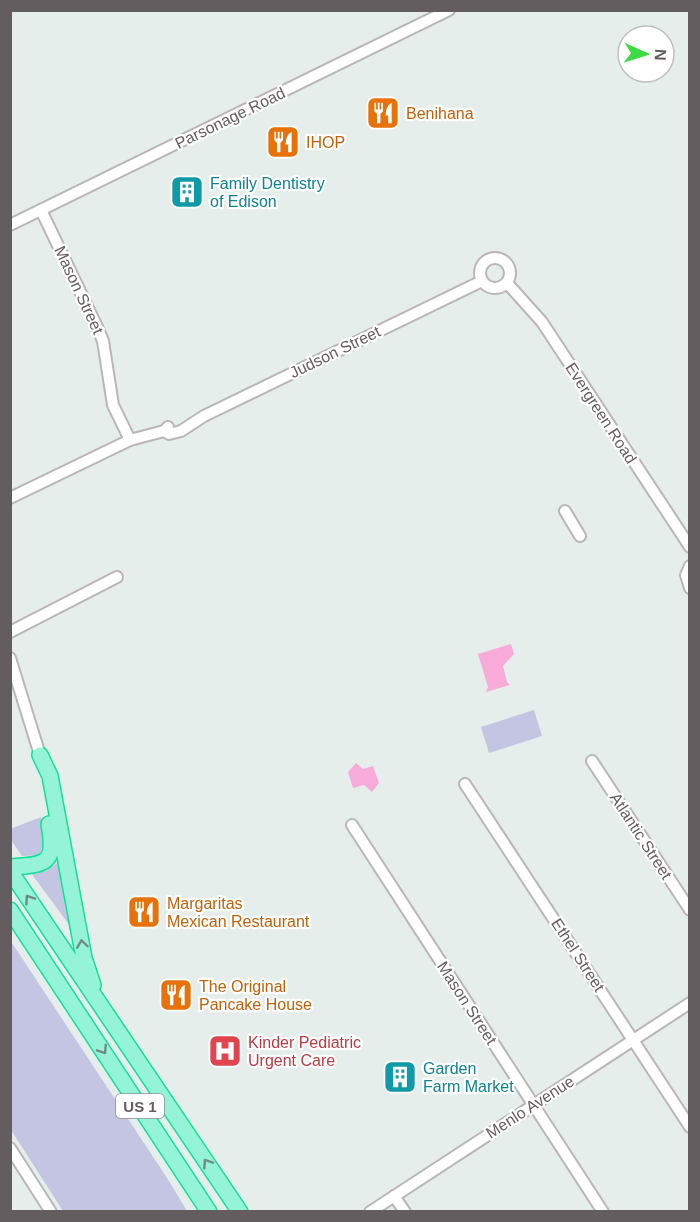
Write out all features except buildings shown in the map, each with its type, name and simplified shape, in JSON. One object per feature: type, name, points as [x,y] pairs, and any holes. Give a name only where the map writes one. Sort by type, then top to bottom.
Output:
[{"type":"highway","points":[[10,867],[38,864],[45,861],[51,854],[52,842],[42,790],[40,755]]},
{"type":"highway","points":[[40,755],[50,776],[84,958],[97,1000]]},
{"type":"highway","name":"US 1","points":[[10,871],[240,1212]]},
{"type":"highway","name":"US 1","points":[[10,910],[202,1207]]},
{"type":"street","name":"Parsonage Road","points":[[10,225],[448,10]]},
{"type":"street","name":"Mason Street","points":[[41,210],[103,341],[113,405],[130,440]]},
{"type":"street","name":"Evergreen Road","points":[[482,280],[480,271],[485,262],[489,260],[499,259],[509,268],[507,282],[542,322],[690,547]]},
{"type":"street","name":"Judson Street","points":[[10,498],[130,440],[164,431],[179,423],[188,425],[482,280]]},
{"type":"street","points":[[482,280],[485,285],[494,289],[504,286],[507,282]]},
{"type":"street","points":[[565,511],[580,536]]},
{"type":"street","points":[[690,566],[686,575],[690,588]]},
{"type":"street","points":[[10,632],[117,577]]},
{"type":"street","points":[[10,658],[40,755]]},
{"type":"street","name":"Atlantic Street","points":[[592,761],[690,910]]},
{"type":"street","name":"Ethel Street","points":[[465,784],[690,1126]]},
{"type":"street","name":"Mason Street","points":[[352,825],[603,1212]]},
{"type":"street","name":"Menlo Avenue","points":[[370,1212],[690,1003]]},
{"type":"street","points":[[10,1148],[51,1212]]},
{"type":"street","points":[[394,1196],[405,1212]]},
{"type":"shaded area","points":[[511,644],[514,654],[503,666],[510,685],[486,692],[488,687],[478,654]]},
{"type":"shaded area","points":[[534,710],[542,736],[489,753],[481,727]]},
{"type":"shaded area","points":[[356,763],[363,769],[373,766],[379,783],[372,792],[364,785],[353,788],[348,772]]},
{"type":"shaded area","points":[[41,817],[45,841],[39,855],[22,856],[11,840],[10,829]]},
{"type":"shaded area","points":[[60,861],[73,930],[31,873],[46,871]]},
{"type":"shaded area","points":[[10,940],[187,1211],[63,1211],[11,1130]]},
{"type":"place","name":"Benihana","points":[[383,113]]},
{"type":"place","name":"IHOP","points":[[283,142]]},
{"type":"place","name":"Family Dentistry of Edison","points":[[187,192]]},
{"type":"place","name":"Margaritas Mexican Restaurant","points":[[144,912]]},
{"type":"place","name":"The Original Pancake House","points":[[176,995]]},
{"type":"place","name":"Kinder Pediatric Urgent Care","points":[[225,1051]]},
{"type":"place","name":"Garden Farm Market","points":[[400,1077]]}]
